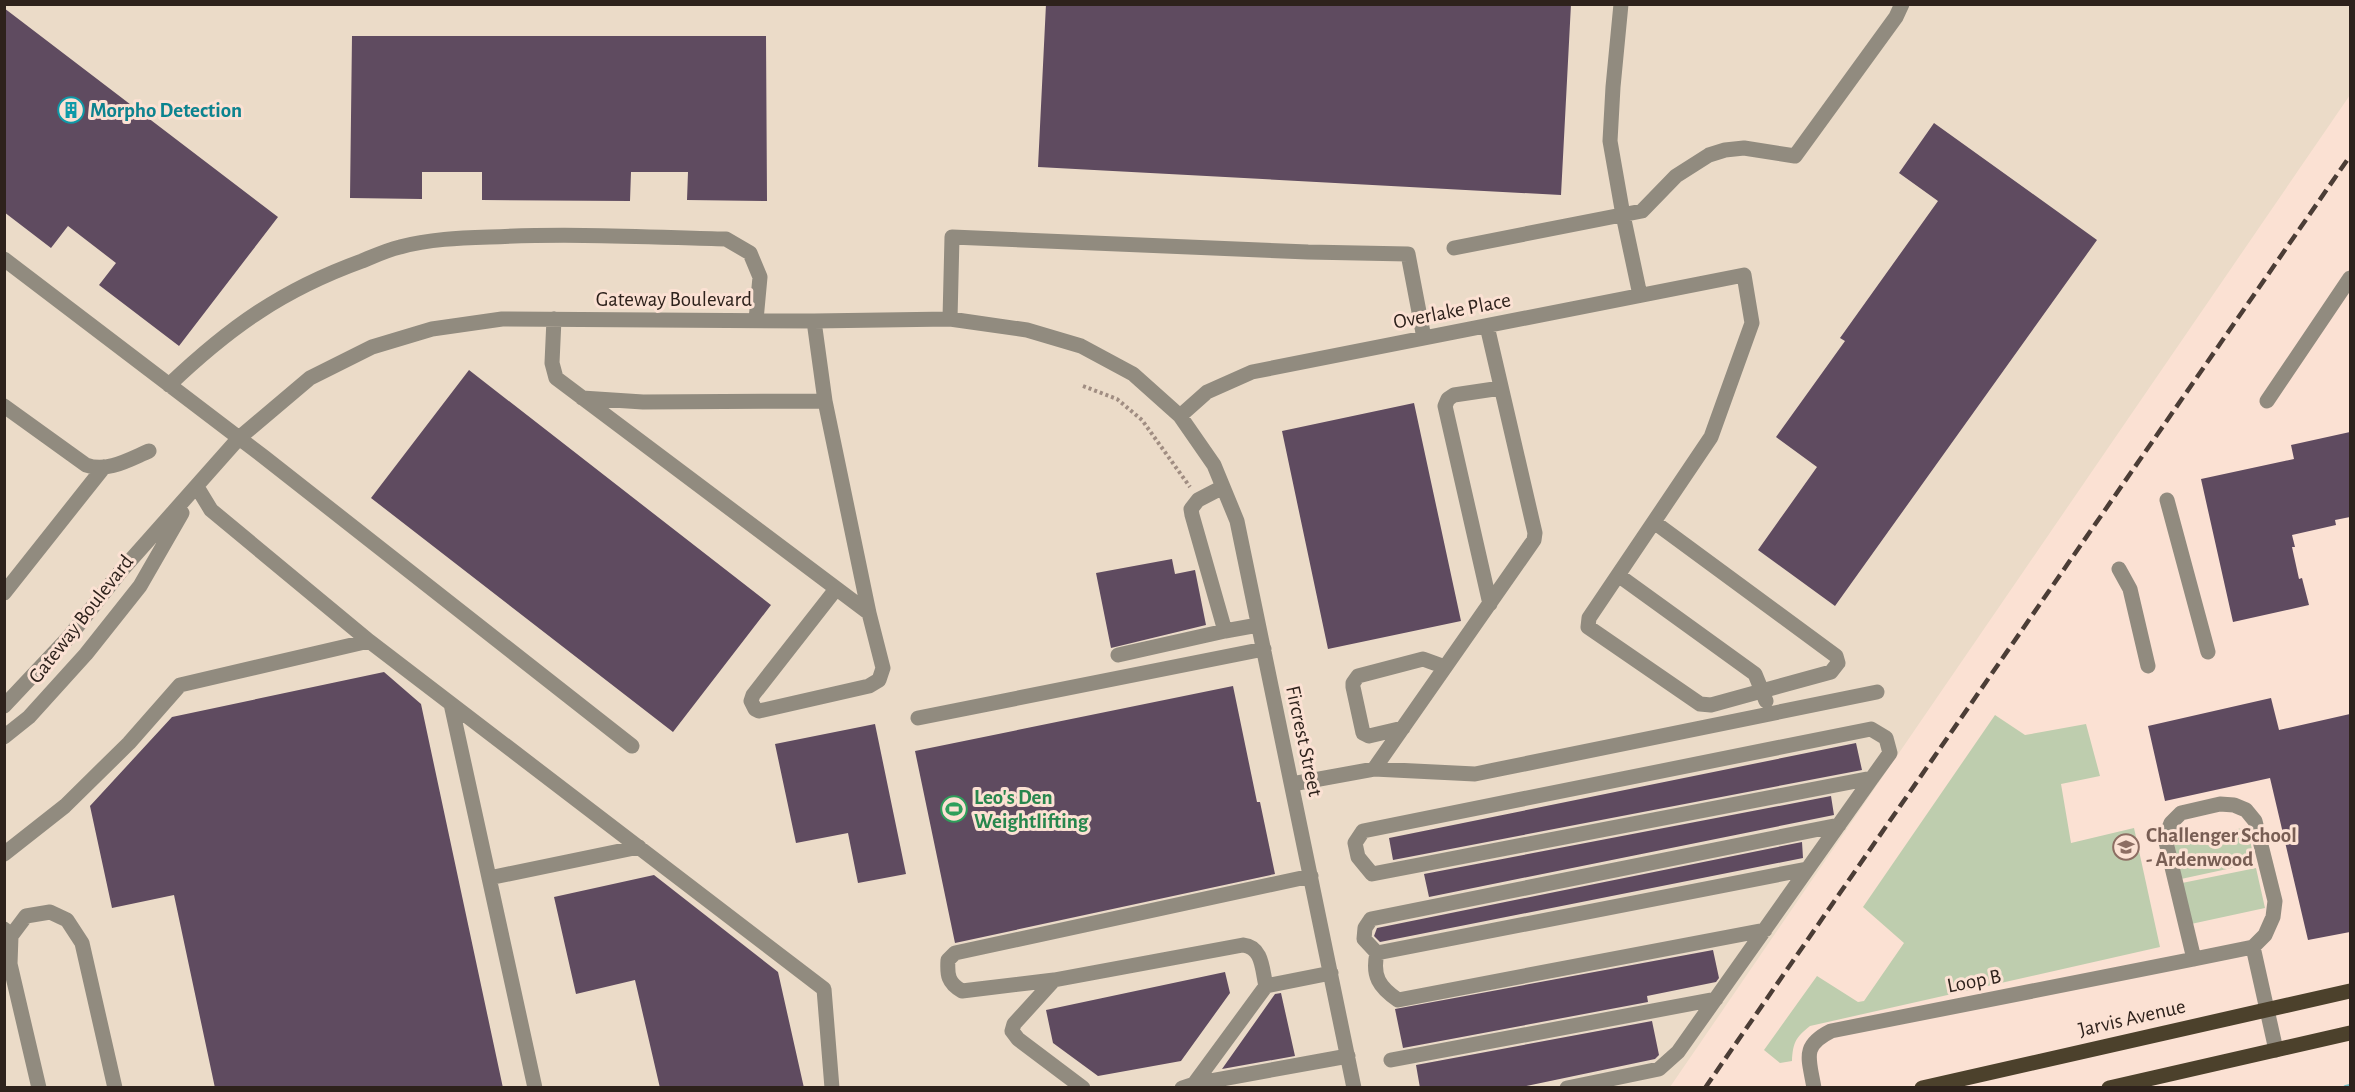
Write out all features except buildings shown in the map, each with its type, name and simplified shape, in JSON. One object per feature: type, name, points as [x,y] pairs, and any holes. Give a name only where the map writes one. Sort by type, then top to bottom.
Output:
[{"type":"main road","name":"Jarvis Avenue","points":[[1922,1088],[2350,991]]},
{"type":"main road","points":[[2109,1088],[2350,1034]]},
{"type":"street","points":[[1621,4],[1610,141],[1640,295]]},
{"type":"street","points":[[1454,248],[1642,211],[1676,176],[1709,154],[1744,148],[1795,156],[1896,17],[1902,4]]},
{"type":"street","points":[[169,385],[226,335],[265,306],[298,287],[401,246],[445,239],[533,235],[726,239],[750,253],[760,277],[756,320]]},
{"type":"street","points":[[950,319],[952,237],[1408,254],[1424,338]]},
{"type":"street","points":[[4,259],[239,438],[633,746]]},
{"type":"street","name":"Overlake Place","points":[[1180,416],[1207,392],[1252,372],[1744,275],[1752,323],[1711,437],[1654,522]]},
{"type":"street","points":[[2267,401],[2350,278]]},
{"type":"street","name":"Gateway Boulevard","points":[[4,706],[68,638],[121,571],[239,438],[310,378],[372,347],[432,329],[502,319],[814,321],[950,319],[1027,330],[1081,346],[1133,374],[1180,416]]},
{"type":"street","points":[[554,319],[552,363],[556,378],[869,613]]},
{"type":"street","points":[[814,321],[825,401],[869,613],[883,668],[875,683],[869,686],[759,711],[755,709],[751,701],[753,695],[836,590]]},
{"type":"street","points":[[1374,769],[1531,547],[1535,532],[1487,326]]},
{"type":"street","points":[[1490,604],[1444,406],[1454,395],[1501,388]]},
{"type":"street","points":[[582,398],[643,402],[825,401]]},
{"type":"street","points":[[4,406],[86,465],[94,468],[112,466],[149,451]]},
{"type":"street","name":"Fircrest Street","points":[[1180,416],[1214,465],[1237,521],[1354,1088]]},
{"type":"street","points":[[4,593],[104,467]]},
{"type":"street","points":[[197,487],[211,510],[369,641],[824,989],[832,1088]]},
{"type":"street","name":"Gateway Boulevard","points":[[4,737],[29,717],[79,662],[140,586],[197,487]]},
{"type":"street","points":[[1223,487],[1202,498],[1193,506],[1192,516],[1225,631]]},
{"type":"street","points":[[2167,500],[2208,652]]},
{"type":"street","points":[[1654,522],[1838,659],[1838,663],[1831,672],[1711,705],[1700,704],[1588,627],[1589,618],[1654,522]]},
{"type":"street","points":[[2119,569],[2130,589],[2148,666]]},
{"type":"street","points":[[1618,575],[1755,674],[1764,692],[1770,713]]},
{"type":"street","points":[[1118,655],[1258,625]]},
{"type":"street","points":[[4,854],[65,806],[129,743],[180,685],[369,641]]},
{"type":"street","points":[[918,718],[1264,650]]},
{"type":"street","points":[[1403,728],[1369,736],[1363,733],[1353,687],[1355,679],[1358,676],[1424,659],[1445,667]]},
{"type":"street","points":[[1292,784],[1374,769],[1475,774],[1877,692]]},
{"type":"street","points":[[451,704],[535,1088]]},
{"type":"street","points":[[1568,1088],[1659,1069],[1678,1052],[1890,753],[1886,738],[1872,729],[1363,831],[1355,843],[1358,857],[1372,874],[1872,778]]},
{"type":"street","points":[[2194,959],[2165,838],[2171,823],[2181,813],[2220,804],[2234,805],[2246,810],[2256,821],[2275,902],[2273,917],[2265,935],[2253,947],[2276,1050]]},
{"type":"street","points":[[1377,953],[1364,939],[1365,928],[1371,919],[1839,825]]},
{"type":"street","points":[[489,878],[639,847]]},
{"type":"street","points":[[1377,953],[1808,869]]},
{"type":"street","points":[[1266,986],[1259,955],[1250,945],[1053,980],[962,991],[948,979],[948,960],[955,953],[1311,876]]},
{"type":"street","points":[[39,1088],[10,964],[8,932],[26,916],[50,912],[67,920],[82,943],[115,1088]]},
{"type":"street","points":[[1377,953],[1374,967],[1382,989],[1398,1000],[1765,930]]},
{"type":"street","name":"Loop B","points":[[1814,1088],[1809,1048],[1816,1038],[1831,1030],[2253,947]]},
{"type":"street","points":[[1188,1086],[1266,986],[1330,973]]},
{"type":"street","points":[[1053,980],[1014,1024],[1012,1030],[1018,1039],[1083,1088]]},
{"type":"street","points":[[1391,1060],[1716,999]]},
{"type":"street","points":[[1188,1086],[1348,1056]]},
{"type":"path","points":[[1083,386],[1117,399],[1142,420],[1191,488],[1202,498]]},
{"type":"shaded area","points":[[5,5],[2350,5],[2350,95],[1670,1087],[5,1088]]},
{"type":"green space","points":[[1995,715],[2025,735],[2086,724],[2100,776],[2061,784],[2071,843],[2134,828],[2160,947],[1810,1026],[1796,1040],[1792,1061],[1780,1063],[1764,1050],[1817,976],[1858,1002],[1864,1001],[1904,943],[1863,907]]},
{"type":"green space","points":[[2247,827],[2255,863],[2181,879],[2174,843]]},
{"type":"green space","points":[[2256,868],[2265,908],[2191,924],[2182,883]]},
{"type":"waterway","points":[[2346,1088],[2350,1087]]},
{"type":"railway","points":[[1705,1088],[2350,156]]},
{"type":"place","name":"Morpho Detection","points":[[71,110]]},
{"type":"place","name":"Leo's Den Weightlifting","points":[[954,809]]},
{"type":"place","name":"Challenger School - Ardenwood","points":[[2126,847]]}]
